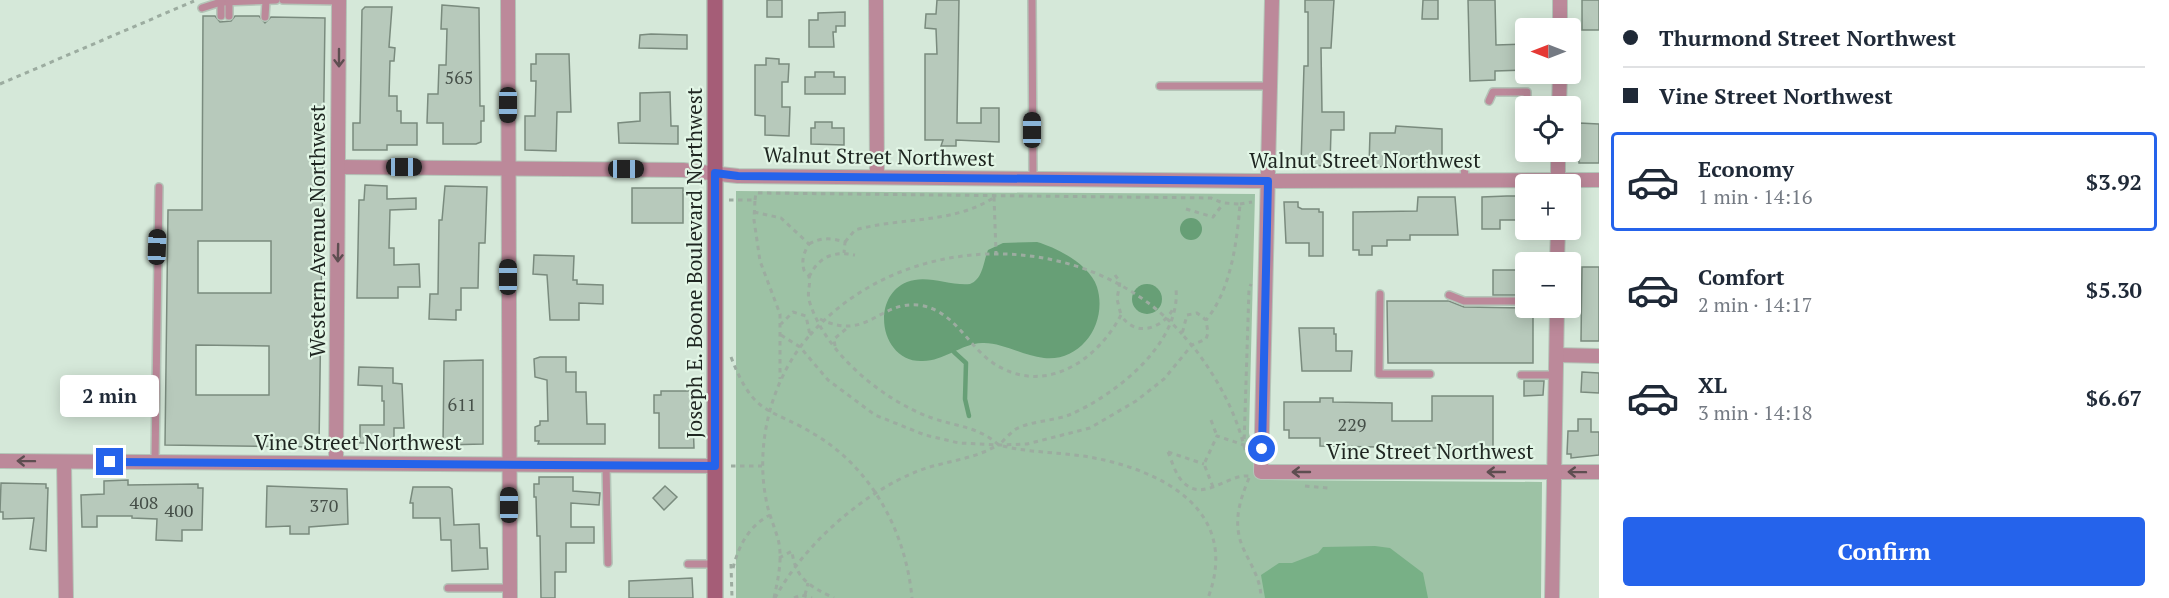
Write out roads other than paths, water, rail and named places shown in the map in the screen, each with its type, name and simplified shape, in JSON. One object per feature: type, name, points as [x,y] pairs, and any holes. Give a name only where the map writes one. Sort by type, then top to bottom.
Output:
[{"type":"main road","name":"Joseph E. Boone Boulevard Northwest","points":[[715,0],[715,598]]},
{"type":"street","name":"Western Avenue Northwest","points":[[336,463],[339,0]]},
{"type":"street","points":[[508,0],[510,593]]},
{"type":"street","points":[[876,0],[877,177]]},
{"type":"street","points":[[1268,181],[1272,0]]},
{"type":"street","points":[[1560,0],[1560,18]]},
{"type":"street","name":"Walnut Street Northwest","points":[[339,166],[683,170],[715,173],[1032,179],[1515,181]]},
{"type":"street","name":"Walnut Street Northwest","points":[[1581,181],[1599,180]]},
{"type":"street","name":"Vine Street Northwest","points":[[1268,181],[1253,472],[1599,472]]},
{"type":"street","points":[[1552,598],[1557,318]]},
{"type":"street","points":[[1557,355],[1599,356]]},
{"type":"street","name":"Vine Street Northwest","points":[[0,461],[715,466]]},
{"type":"street","points":[[64,462],[66,598]]},
{"type":"lane","points":[[202,8],[221,2],[276,0]]},
{"type":"lane","points":[[283,0],[339,0]]},
{"type":"lane","points":[[1032,0],[1032,179]]},
{"type":"lane","points":[[266,1],[266,17]]},
{"type":"lane","points":[[220,16],[221,2]]},
{"type":"lane","points":[[229,2],[229,16]]},
{"type":"lane","points":[[1160,86],[1270,86]]},
{"type":"lane","points":[[1489,101],[1493,92],[1527,92],[1527,96]]},
{"type":"lane","points":[[1465,180],[1464,163],[1472,159]]},
{"type":"lane","points":[[155,462],[159,187]]},
{"type":"lane","points":[[1380,294],[1379,374],[1430,374]]},
{"type":"lane","points":[[1449,295],[1464,301],[1515,301]]},
{"type":"lane","points":[[1521,375],[1556,375]]},
{"type":"lane","points":[[606,465],[608,563]]},
{"type":"lane","points":[[688,564],[715,564]]},
{"type":"lane","points":[[448,588],[510,593]]},
{"type":"waterway","points":[[954,352],[966,363],[965,399],[969,416]]}]
